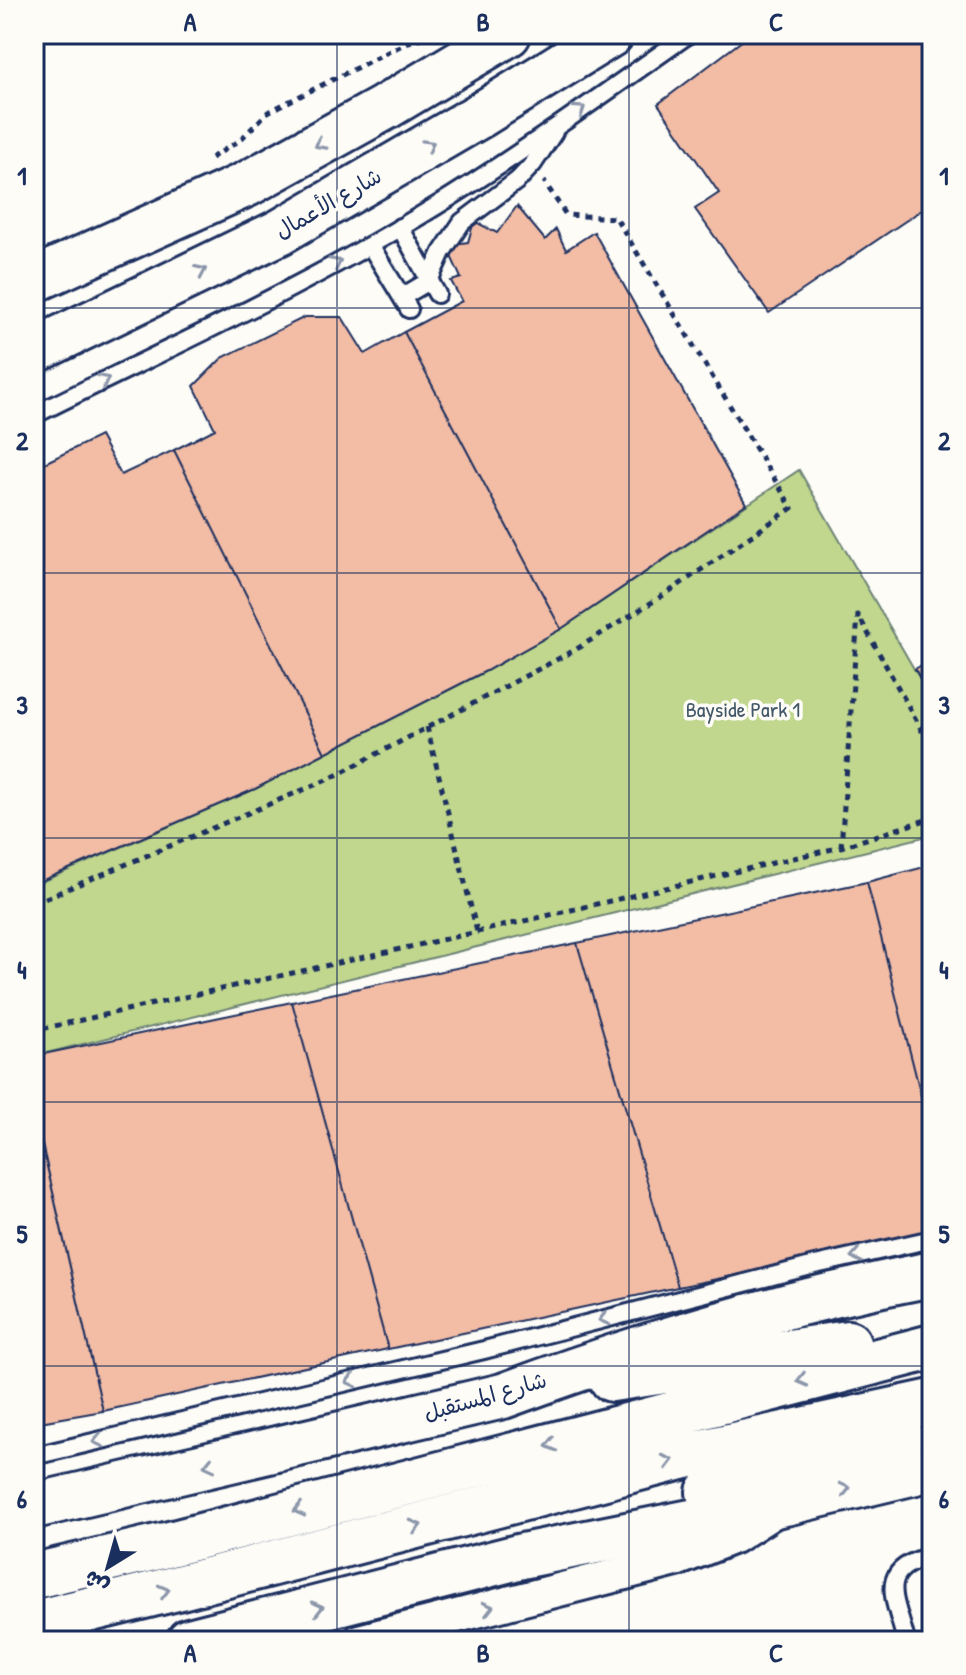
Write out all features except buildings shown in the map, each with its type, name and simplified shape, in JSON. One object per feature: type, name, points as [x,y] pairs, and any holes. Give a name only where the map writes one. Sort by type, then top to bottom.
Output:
[{"type":"street","points":[[34,280],[247,184],[508,34]]},
{"type":"street","name":"شارع الأعمال","points":[[34,351],[280,232],[479,116],[611,34]]},
{"type":"street","name":"شارع المستقبل","points":[[34,1506],[503,1396],[709,1326],[849,1290],[932,1274]]},
{"type":"street","points":[[709,1326],[765,1278]]},
{"type":"street","points":[[503,1396],[932,1330]]},
{"type":"street","points":[[34,1576],[166,1545],[932,1347]]},
{"type":"street","points":[[34,1623],[697,1453],[932,1402]]},
{"type":"street","points":[[522,1556],[596,1526],[656,1507],[932,1428]]},
{"type":"street","points":[[189,1641],[522,1556],[785,1503],[932,1468]]},
{"type":"street","points":[[359,1641],[676,1560],[734,1537],[785,1503]]},
{"type":"lane","points":[[34,415],[279,294],[370,245],[556,127],[689,34]]},
{"type":"lane","points":[[370,245],[405,303],[433,287],[442,252],[462,222],[502,194],[533,164],[556,127]]},
{"type":"lane","points":[[400,227],[433,287]]},
{"type":"lane","points":[[34,1456],[484,1350],[932,1239]]},
{"type":"lane","points":[[906,1641],[893,1585],[896,1574],[904,1564],[932,1556]]},
{"type":"path","points":[[199,165],[239,141],[268,112],[406,43],[432,34]]},
{"type":"path","points":[[34,903],[329,779],[575,650],[670,591],[792,508],[616,218],[566,215],[533,164]]},
{"type":"path","points":[[841,847],[858,615],[932,749]]},
{"type":"path","points":[[427,727],[477,932]]},
{"type":"path","points":[[34,996],[41,1029],[841,847],[932,818]]},
{"type":"green space","name":"Bayside Park 1","points":[[799,470],[932,700],[932,835],[34,1056],[34,885],[255,789],[486,671],[561,629]]}]
